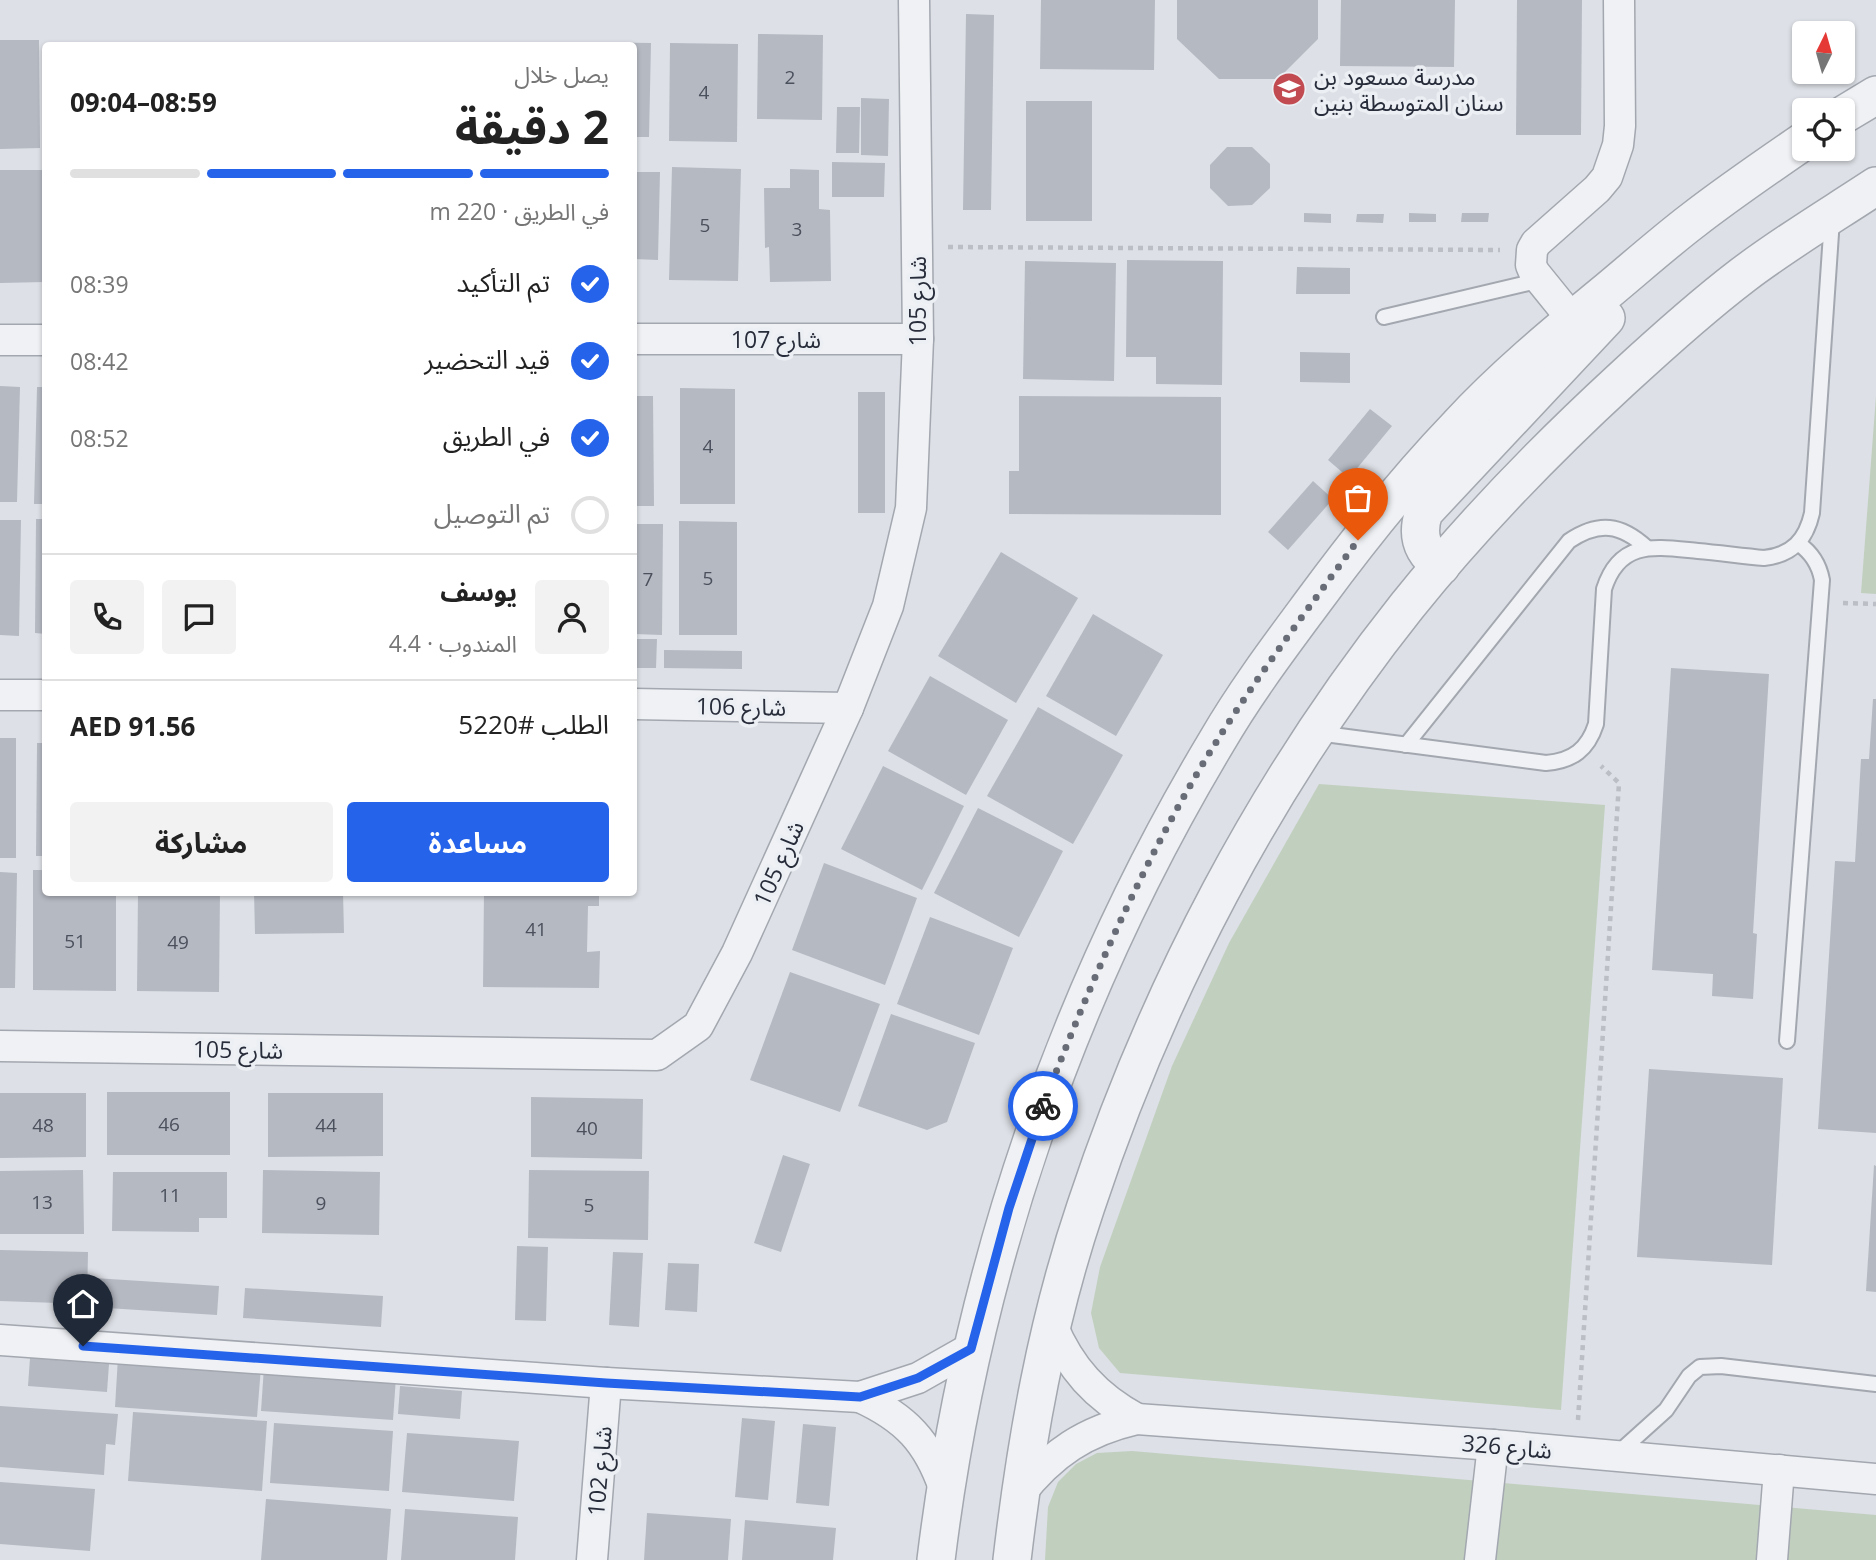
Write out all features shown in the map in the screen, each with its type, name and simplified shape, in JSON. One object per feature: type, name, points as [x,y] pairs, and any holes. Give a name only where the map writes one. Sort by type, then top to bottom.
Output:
[{"type":"street","name":"شارع 105","points":[[0,1046],[657,1055],[698,1026],[737,953],[848,708],[888,606],[911,508],[918,339],[914,0]]},
{"type":"street","points":[[1572,319],[1531,265],[1532,250],[1536,243],[1597,189],[1613,164],[1620,126],[1619,0]]},
{"type":"street","points":[[1855,108],[1876,95]]},
{"type":"street","points":[[936,1560],[944,1489],[971,1349],[1009,1208],[1037,1123],[1069,1040],[1139,886],[1218,738],[1264,669],[1358,540],[1459,424],[1572,319],[1689,222],[1792,149]]},
{"type":"street","points":[[1012,1560],[1026,1448],[1052,1325],[1085,1208],[1114,1125],[1184,964],[1253,834],[1316,733],[1406,607],[1521,477],[1572,425],[1658,346],[1743,275],[1876,186]]},
{"type":"street","points":[[1441,566],[1423,548],[1420,523],[1424,512],[1643,279],[1689,222]]},
{"type":"street","name":"شارع 107","points":[[637,340],[918,339]]},
{"type":"street","points":[[0,341],[42,340]]},
{"type":"street","points":[[0,695],[42,695]]},
{"type":"street","name":"شارع 106","points":[[637,704],[848,708]]},
{"type":"street","name":"شارع 326","points":[[1052,1325],[1060,1345],[1084,1381],[1118,1409],[1137,1419]]},
{"type":"street","points":[[0,1340],[606,1383],[860,1397],[918,1378],[971,1349]]},
{"type":"street","name":"شارع 102","points":[[592,1560],[606,1383]]},
{"type":"street","points":[[860,1397],[898,1418],[914,1432],[932,1459],[944,1489]]},
{"type":"street","name":"شارع 326","points":[[1020,1495],[1044,1466],[1074,1443],[1105,1428],[1137,1419],[1493,1445],[1876,1479]]},
{"type":"street","points":[[1480,1560],[1493,1445]]},
{"type":"street","points":[[1772,1560],[1779,1470]]},
{"type":"lane","points":[[1316,733],[1546,763],[1572,758],[1583,750],[1592,738],[1596,724],[1604,589],[1616,564],[1625,556],[1647,548],[1764,558],[1777,556],[1799,544],[1810,524],[1812,513],[1833,214]]},
{"type":"lane","points":[[1384,317],[1541,280]]},
{"type":"lane","points":[[1406,745],[1569,541],[1583,532],[1599,527],[1613,528],[1625,531],[1647,548]]},
{"type":"lane","points":[[1787,1041],[1822,580],[1815,559],[1799,544]]},
{"type":"lane","points":[[1615,1455],[1666,1410],[1689,1376],[1700,1367],[1721,1366],[1876,1384]]},
{"type":"path","points":[[917,247],[1532,250]]},
{"type":"path","points":[[1576,1452],[1619,783],[1583,750]]},
{"type":"green space","points":[[1876,396],[1876,594],[1861,593]]},
{"type":"green space","points":[[1319,784],[1605,805],[1561,1410],[1120,1373],[1099,1348],[1091,1313],[1100,1267],[1172,1066],[1229,943]]},
{"type":"green space","points":[[1132,1451],[1876,1515],[1876,1560],[1045,1560],[1048,1507],[1058,1482],[1076,1464],[1097,1453]]},
{"type":"building","points":[[1041,0],[1155,0],[1154,70],[1040,69]]},
{"type":"building","points":[[1177,0],[1318,0],[1318,39],[1278,79],[1219,79],[1177,39]]},
{"type":"building","points":[[1341,0],[1455,0],[1454,67],[1340,66]]},
{"type":"building","points":[[1517,0],[1582,0],[1581,135],[1516,135]]},
{"type":"building","points":[[966,14],[994,15],[991,210],[963,210]]},
{"type":"building","points":[[758,34],[823,35],[822,120],[757,119]]},
{"type":"building","points":[[0,40],[39,40],[40,148],[0,149]]},
{"type":"building","points":[[637,43],[651,43],[649,137],[637,137]]},
{"type":"building","points":[[670,43],[738,44],[737,142],[669,141]]},
{"type":"building","points":[[861,98],[889,99],[888,156],[861,155]]},
{"type":"building","points":[[1026,101],[1092,101],[1092,221],[1026,221]]},
{"type":"building","points":[[837,107],[860,107],[859,153],[836,153]]},
{"type":"building","points":[[1227,147],[1252,147],[1270,164],[1270,188],[1252,205],[1228,206],[1210,188],[1210,165]]},
{"type":"building","points":[[832,162],[885,163],[884,197],[832,197]]},
{"type":"building","points":[[672,167],[741,169],[738,281],[669,280]]},
{"type":"building","points":[[790,169],[819,170],[819,209],[830,210],[831,281],[770,282],[769,247],[765,248],[764,188],[790,188]]},
{"type":"building","points":[[0,170],[42,170],[42,282],[0,283]]},
{"type":"building","points":[[637,172],[660,172],[658,260],[637,259]]},
{"type":"building","points":[[1304,213],[1331,214],[1331,223],[1304,222]]},
{"type":"building","points":[[1409,213],[1436,214],[1436,222],[1409,222]]},
{"type":"building","points":[[1462,213],[1489,213],[1488,222],[1461,222]]},
{"type":"building","points":[[1357,214],[1384,214],[1383,223],[1356,222]]},
{"type":"building","points":[[1127,260],[1223,261],[1222,385],[1156,384],[1156,357],[1126,357]]},
{"type":"building","points":[[1025,261],[1116,263],[1114,381],[1023,379]]},
{"type":"building","points":[[1297,267],[1350,268],[1350,294],[1296,294]]},
{"type":"building","points":[[1300,352],[1350,353],[1350,383],[1300,382]]},
{"type":"building","points":[[0,386],[20,387],[17,502],[0,502]]},
{"type":"building","points":[[37,387],[42,387],[42,504],[34,504]]},
{"type":"building","points":[[680,388],[735,389],[735,504],[680,504]]},
{"type":"building","points":[[858,392],[885,392],[885,513],[858,513]]},
{"type":"building","points":[[637,396],[653,396],[654,506],[637,506]]},
{"type":"building","points":[[1019,396],[1221,397],[1221,515],[1009,514],[1009,471],[1019,471]]},
{"type":"building","points":[[1370,409],[1392,426],[1349,478],[1328,460]]},
{"type":"building","points":[[1313,481],[1333,499],[1288,550],[1268,532]]},
{"type":"building","points":[[36,519],[42,519],[42,634],[35,633]]},
{"type":"building","points":[[0,520],[21,520],[19,636],[0,635]]},
{"type":"building","points":[[679,521],[737,522],[737,635],[679,635]]},
{"type":"building","points":[[637,524],[663,524],[662,635],[637,634]]},
{"type":"building","points":[[1001,552],[1078,598],[1016,703],[938,656]]},
{"type":"building","points":[[1093,614],[1163,655],[1116,736],[1046,696]]},
{"type":"building","points":[[637,639],[657,639],[656,668],[637,668]]},
{"type":"building","points":[[664,650],[742,651],[742,669],[664,668]]},
{"type":"building","points":[[1671,668],[1769,674],[1753,933],[1757,934],[1753,999],[1712,996],[1713,974],[1652,970]]},
{"type":"building","points":[[930,676],[1008,720],[966,795],[888,751]]},
{"type":"building","points":[[1873,699],[1876,699],[1876,1133],[1818,1129],[1835,861],[1855,862],[1861,759],[1869,759]]},
{"type":"building","points":[[1038,707],[1123,755],[1073,844],[987,796]]},
{"type":"building","points":[[0,738],[16,738],[16,858],[0,858]]},
{"type":"building","points":[[37,743],[42,743],[42,856],[36,856]]},
{"type":"building","points":[[883,766],[964,806],[922,890],[841,849]]},
{"type":"building","points":[[978,808],[1063,851],[1019,937],[934,893]]},
{"type":"building","points":[[824,863],[917,898],[885,985],[792,950]]},
{"type":"building","points":[[33,870],[42,870],[42,896],[116,896],[116,991],[33,990]]},
{"type":"building","points":[[0,872],[17,873],[15,988],[0,988]]},
{"type":"building","points":[[138,896],[220,896],[219,992],[137,991]]},
{"type":"building","points":[[254,896],[343,896],[344,933],[255,934]]},
{"type":"building","points":[[484,896],[599,896],[599,906],[588,906],[587,952],[600,951],[599,988],[483,987]]},
{"type":"building","points":[[930,917],[1013,948],[979,1035],[897,1004]]},
{"type":"building","points":[[790,972],[880,1004],[840,1112],[750,1080]]},
{"type":"building","points":[[891,1014],[975,1043],[947,1122],[927,1130],[858,1106]]},
{"type":"building","points":[[1649,1069],[1783,1078],[1772,1265],[1637,1257]]},
{"type":"building","points":[[107,1092],[230,1092],[230,1155],[107,1155]]},
{"type":"building","points":[[0,1093],[86,1093],[86,1157],[0,1158]]},
{"type":"building","points":[[268,1093],[383,1093],[383,1156],[268,1157]]},
{"type":"building","points":[[531,1097],[643,1099],[642,1159],[531,1157]]},
{"type":"building","points":[[783,1155],[810,1164],[781,1252],[754,1243]]},
{"type":"building","points":[[1874,1165],[1876,1166],[1876,1292],[1866,1291]]},
{"type":"building","points":[[83,1170],[84,1234],[0,1234],[0,1171]]},
{"type":"building","points":[[263,1170],[380,1172],[379,1235],[262,1233]]},
{"type":"building","points":[[529,1170],[649,1171],[648,1240],[528,1238]]},
{"type":"building","points":[[113,1172],[227,1172],[227,1218],[199,1218],[199,1232],[112,1231]]},
{"type":"building","points":[[517,1246],[548,1247],[546,1321],[515,1320]]},
{"type":"building","points":[[0,1250],[88,1252],[87,1304],[0,1301]]},
{"type":"building","points":[[613,1252],[643,1253],[639,1327],[609,1325]]},
{"type":"building","points":[[668,1263],[699,1264],[697,1312],[665,1310]]},
{"type":"building","points":[[94,1278],[219,1286],[217,1315],[91,1307]]},
{"type":"building","points":[[245,1288],[383,1296],[381,1327],[243,1318]]},
{"type":"building","points":[[118,1357],[261,1367],[257,1417],[115,1407]]},
{"type":"building","points":[[30,1358],[109,1364],[107,1392],[28,1386]]},
{"type":"building","points":[[264,1367],[396,1377],[393,1420],[261,1411]]},
{"type":"building","points":[[400,1386],[462,1391],[460,1419],[398,1414]]},
{"type":"building","points":[[0,1406],[118,1414],[115,1445],[106,1444],[104,1475],[0,1467]]},
{"type":"building","points":[[133,1412],[267,1421],[262,1491],[128,1481]]},
{"type":"building","points":[[742,1418],[775,1421],[768,1500],[735,1497]]},
{"type":"building","points":[[274,1423],[393,1431],[389,1491],[270,1483]]},
{"type":"building","points":[[803,1424],[836,1427],[829,1506],[796,1503]]},
{"type":"building","points":[[407,1433],[519,1441],[514,1501],[402,1492]]},
{"type":"building","points":[[0,1482],[95,1489],[90,1551],[0,1544]]},
{"type":"building","points":[[266,1499],[391,1509],[387,1560],[261,1560]]},
{"type":"building","points":[[405,1509],[518,1517],[515,1560],[401,1560]]},
{"type":"building","points":[[647,1513],[731,1519],[728,1560],[644,1560]]},
{"type":"building","points":[[745,1520],[836,1528],[833,1560],[742,1560]]},
{"type":"way so far","points":[[1043,1106],[1102,962],[1177,811],[1218,738],[1264,669],[1358,540]]},
{"type":"place","name":"مدرسة مسعود بن سنان المتوسطة بنين","points":[[1289,89]]},
{"type":"route","points":[[83,1346],[606,1383],[860,1397],[918,1378],[971,1349],[1009,1208],[1043,1106]]}]
